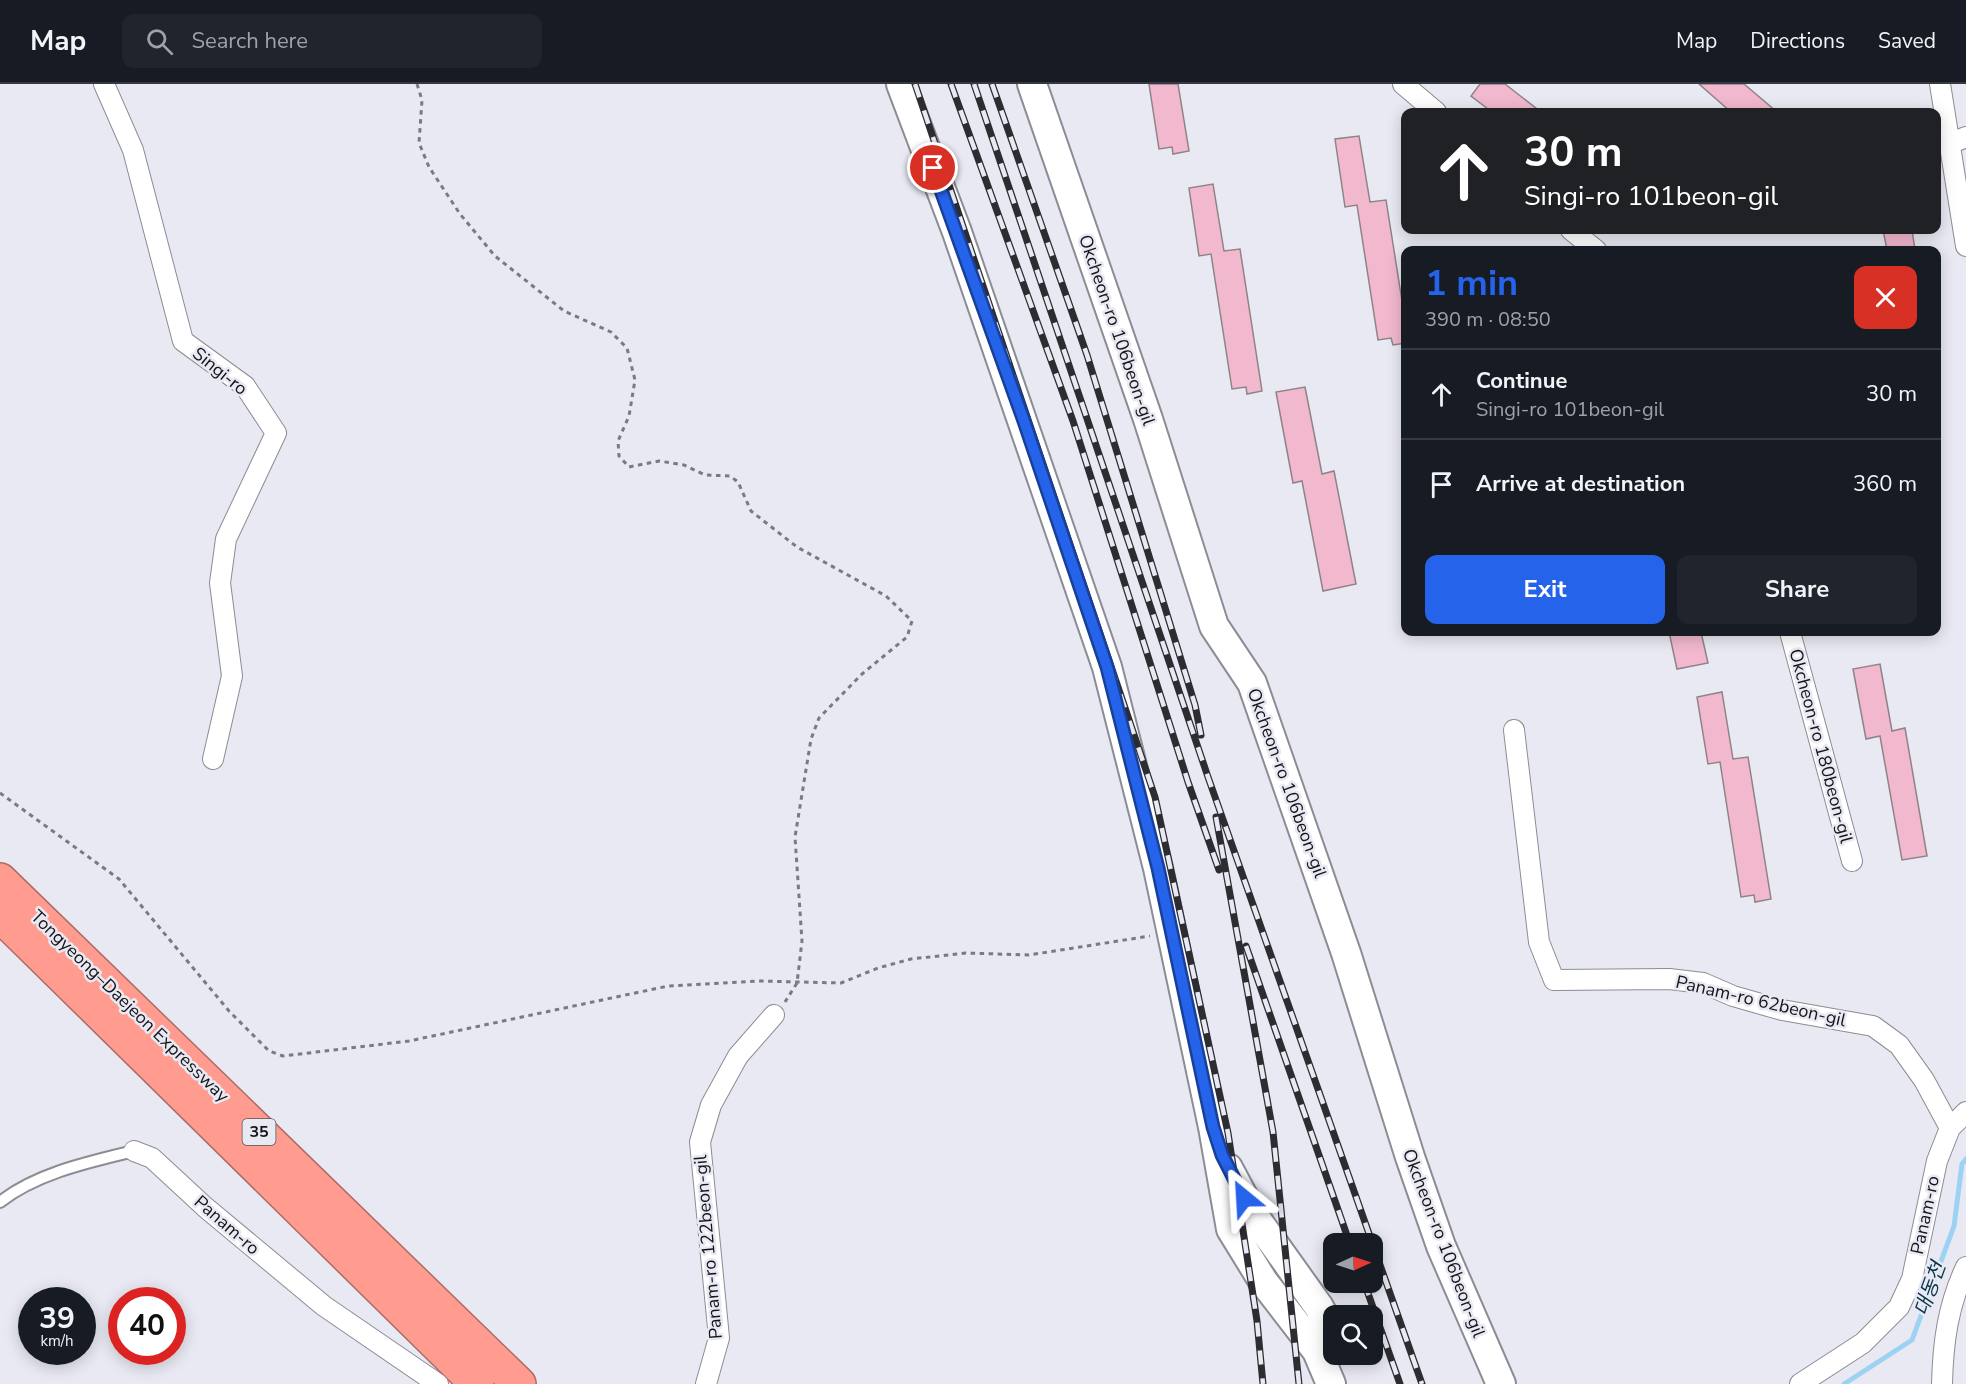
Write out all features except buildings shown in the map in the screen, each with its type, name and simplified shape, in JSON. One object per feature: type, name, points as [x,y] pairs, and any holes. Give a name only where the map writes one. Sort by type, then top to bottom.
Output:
[{"type":"highway","name":"Tongyeong–Daejeon Expressway","points":[[0,880],[519,1384]]},
{"type":"highway","name":"Tongyeong–Daejeon Expressway","points":[[0,915],[477,1384]]},
{"type":"street","name":"Singi-ro","points":[[104,84],[133,150],[183,341],[245,386],[276,434],[226,539],[220,583],[231,675],[213,759]]},
{"type":"street","points":[[901,84],[957,232],[1107,667],[1158,868],[1213,1127],[1231,1229],[1263,1281],[1317,1351],[1331,1384]]},
{"type":"street","name":"Okcheon-ro 106beon-gil","points":[[1032,84],[1148,419],[1214,626],[1252,683],[1346,953],[1433,1224],[1501,1384]]},
{"type":"street","points":[[1403,84],[1431,108]]},
{"type":"street","points":[[1940,84],[1958,141],[1966,246]]},
{"type":"street","points":[[1576,234],[1591,246]]},
{"type":"street","name":"Okcheon-ro 180beon-gil","points":[[1791,636],[1852,861]]},
{"type":"street","name":"Panam-ro 62beon-gil","points":[[1514,730],[1539,942],[1554,980],[1669,979],[1702,983],[1733,996],[1782,1010],[1873,1026],[1899,1045],[1924,1080],[1950,1128]]},
{"type":"street","name":"Panam-ro 122beon-gil","points":[[706,1384],[719,1338],[700,1142],[711,1105],[738,1056],[774,1015]]},
{"type":"street","name":"Panam-ro","points":[[1800,1384],[1863,1343],[1899,1307],[1912,1279],[1937,1161],[1950,1128],[1966,1112]]},
{"type":"street","points":[[1213,1127],[1222,1155],[1252,1213],[1323,1314]]},
{"type":"street","name":"Panam-ro","points":[[134,1151],[152,1158],[241,1238],[324,1306],[438,1384]]},
{"type":"street","points":[[1942,1384],[1944,1333],[1958,1284],[1966,1267]]},
{"type":"street","points":[[1343,1365],[1346,1384]]},
{"type":"lane","name":"Panam-ro","points":[[0,1202],[16,1190],[46,1177],[134,1151]]},
{"type":"path","points":[[417,84],[422,100],[419,143],[429,167],[460,214],[495,256],[541,293],[564,311],[611,332],[627,348],[635,380],[629,416],[618,441],[620,456],[629,466],[659,461],[684,465],[705,475],[730,476],[738,482],[751,511],[797,547],[886,596],[912,621],[907,637],[862,674],[819,718],[811,739],[795,837],[802,941],[797,983],[774,1015]]},
{"type":"path","points":[[0,793],[119,879],[229,1011],[269,1051],[283,1056],[409,1041],[668,986],[759,981],[841,983],[878,968],[911,959],[966,952],[1029,955],[1170,932]]},
{"type":"waterway","name":"대동천","points":[[1844,1384],[1912,1340],[1954,1226],[1962,1164],[1966,1159]]},
{"type":"railway","points":[[915,84],[1155,797],[1228,1133],[1257,1321],[1263,1384]]},
{"type":"railway","points":[[951,84],[1073,421],[1188,782],[1219,870]]},
{"type":"railway","points":[[974,84],[1208,777],[1422,1384]]},
{"type":"railway","points":[[992,84],[1087,355],[1195,705],[1201,735]]},
{"type":"railway","points":[[1216,817],[1273,1132],[1299,1384]]},
{"type":"railway","points":[[1246,946],[1346,1233]]},
{"type":"railway","points":[[1368,1293],[1400,1384]]},
{"type":"route","points":[[933,168],[1024,421],[1107,667],[1158,868],[1213,1127],[1222,1155],[1244,1198]]}]
